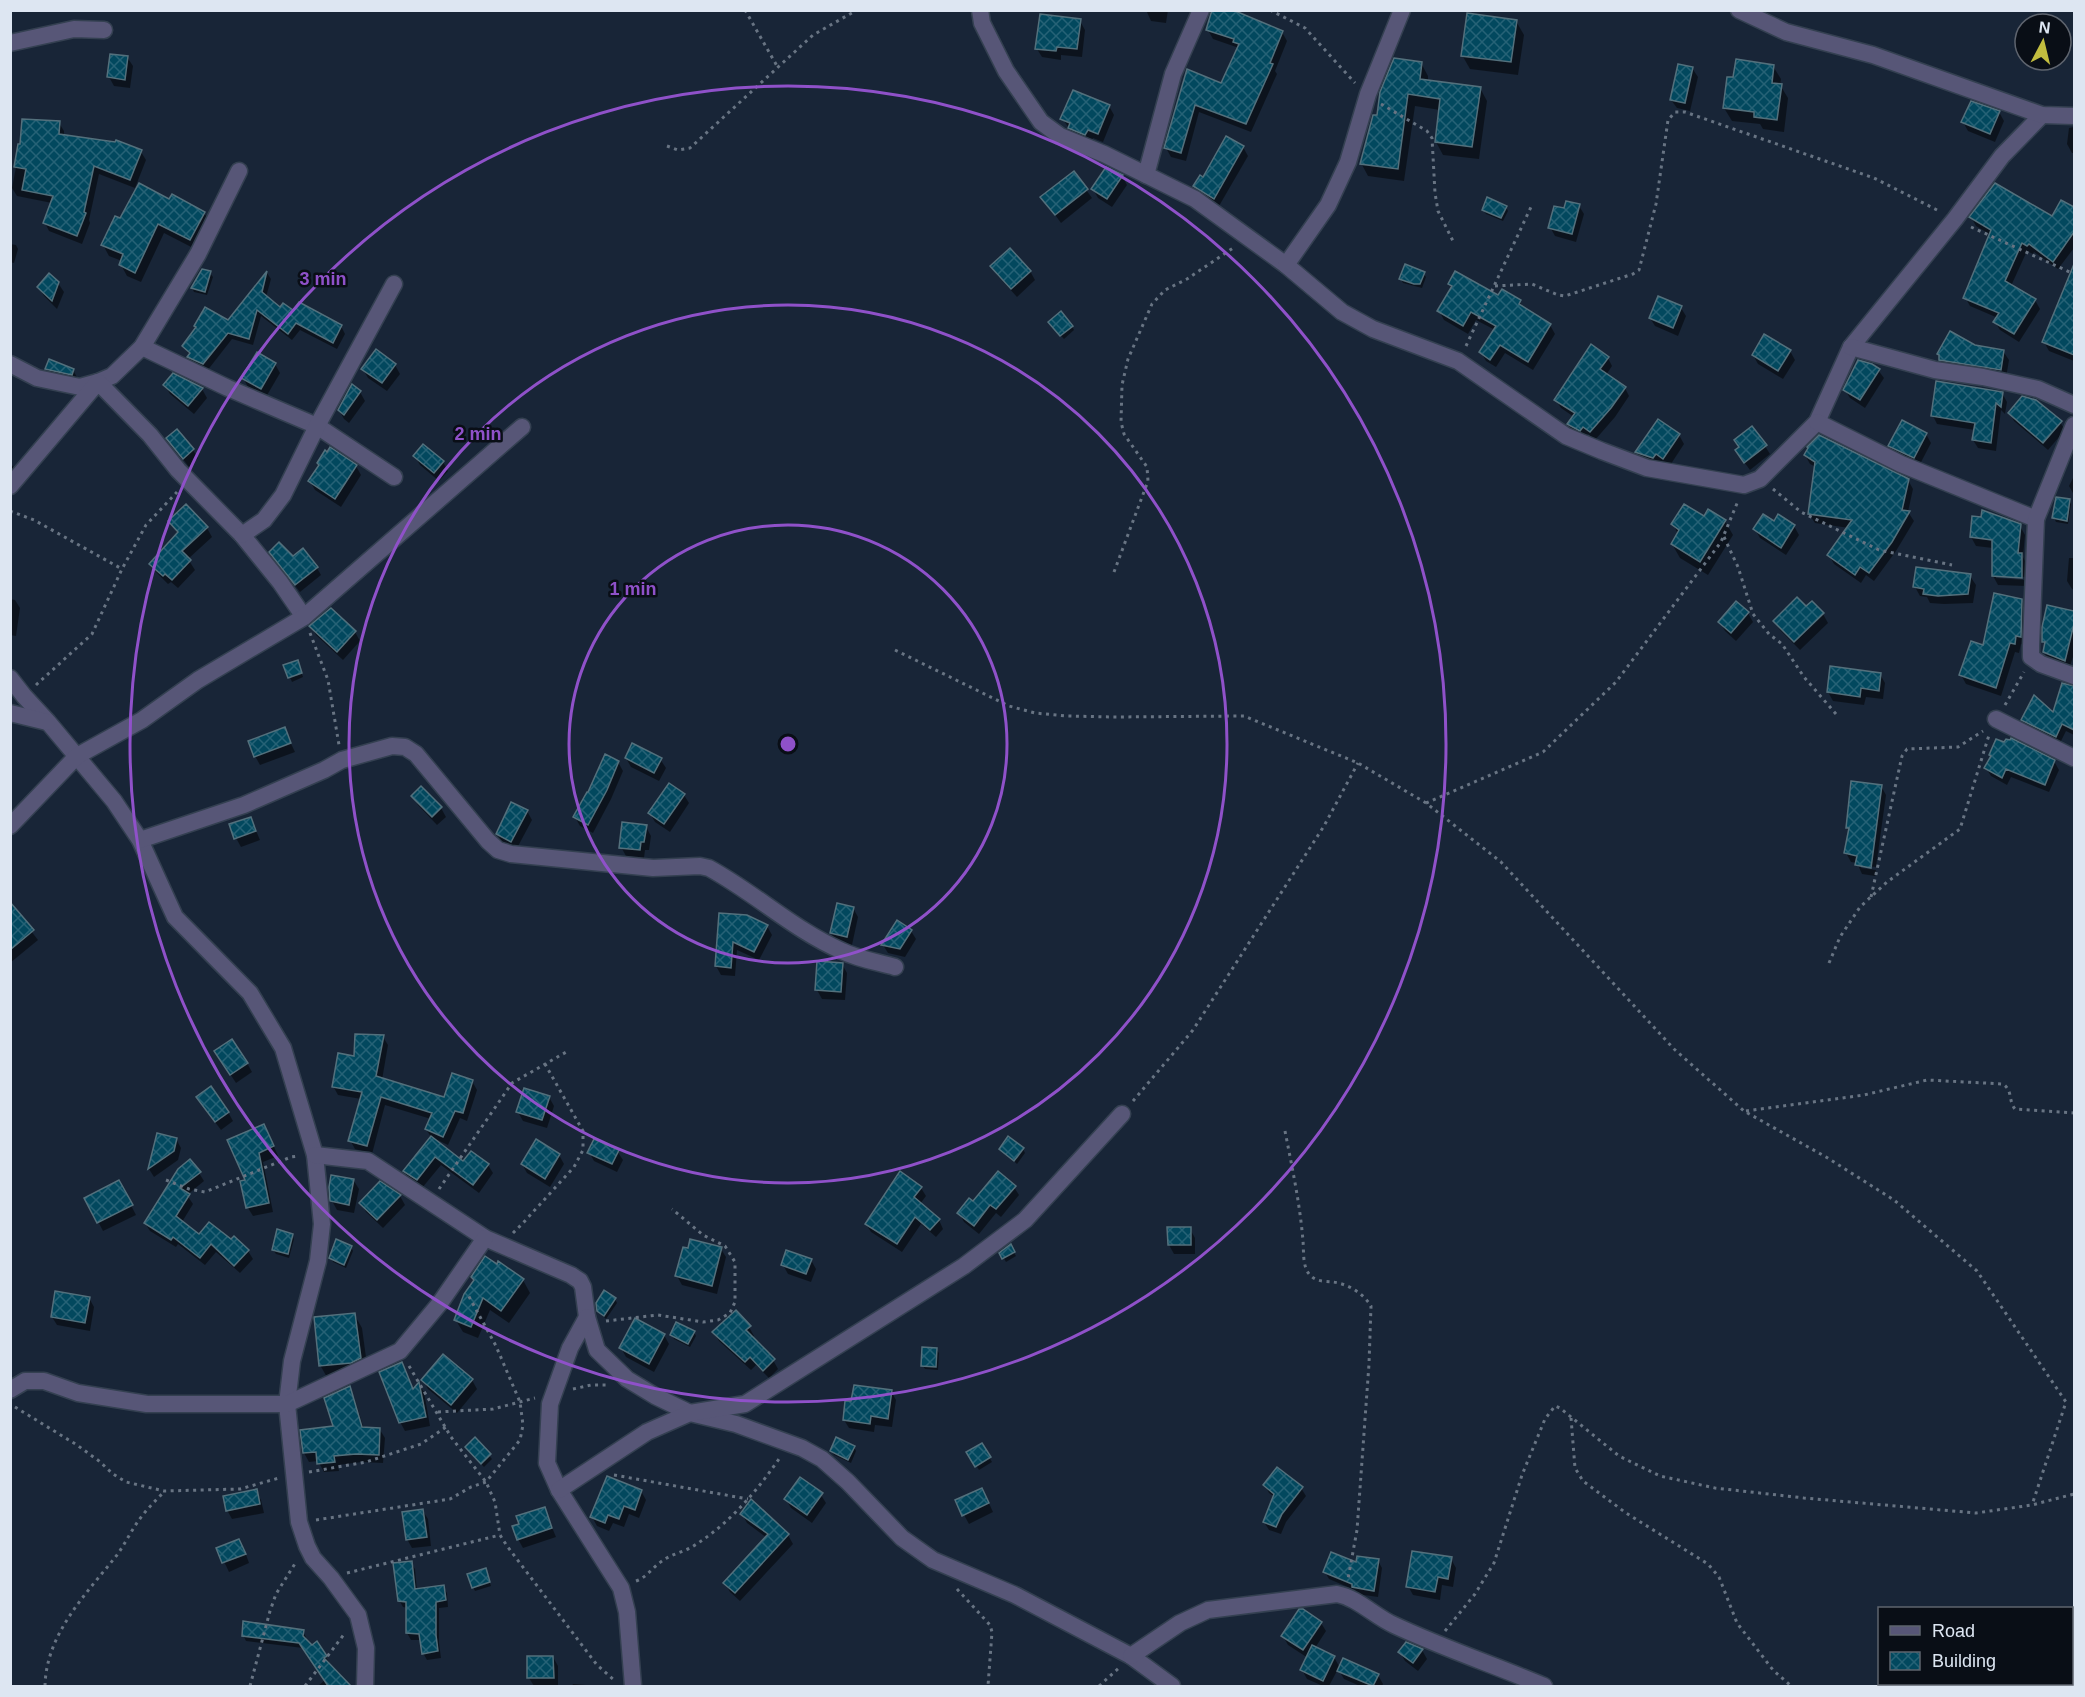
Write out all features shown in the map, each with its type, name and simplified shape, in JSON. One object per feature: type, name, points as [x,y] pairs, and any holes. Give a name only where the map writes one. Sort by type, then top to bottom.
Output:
[{"type":"street","points":[[980,10],[982,23],[1006,71],[1041,122],[1060,136],[1195,199],[1250,237],[1342,312],[1373,329],[1458,361],[1566,436],[1647,468],[1744,486],[1760,479],[1817,422],[1851,346],[1955,219],[2002,156],[2042,115]]},
{"type":"street","points":[[1146,175],[1173,74],[1202,10]]},
{"type":"street","points":[[1286,265],[1328,205],[1348,162],[1368,94],[1402,10]]},
{"type":"street","points":[[1739,10],[1786,32],[1873,56],[2042,115],[2074,116]]},
{"type":"street","points":[[10,43],[74,29],[104,30]]},
{"type":"street","points":[[10,364],[37,378],[80,387],[112,376],[142,347],[198,254],[239,171]]},
{"type":"street","points":[[242,535],[264,520],[283,495],[317,426],[394,284]]},
{"type":"street","points":[[1851,346],[1935,370],[1983,377],[2038,389],[2074,405]]},
{"type":"street","points":[[142,347],[228,388],[317,426],[394,477]]},
{"type":"street","points":[[98,382],[150,435],[178,470],[242,535],[280,582],[304,617]]},
{"type":"street","points":[[10,486],[98,382]]},
{"type":"street","points":[[1817,422],[1901,464],[2036,519]]},
{"type":"street","points":[[2074,425],[2036,519],[2031,657],[2041,664],[2074,676]]},
{"type":"street","points":[[10,826],[77,756],[142,720],[198,680],[304,617],[522,427]]},
{"type":"street","points":[[10,678],[114,801],[140,840],[175,917],[250,993],[283,1048],[315,1155],[322,1224],[318,1261],[292,1361],[287,1404],[299,1522],[307,1546],[314,1558],[358,1615],[366,1648],[365,1686]]},
{"type":"street","points":[[10,713],[48,722]]},
{"type":"street","points":[[1994,722],[2074,758]]},
{"type":"street","points":[[140,840],[244,805],[342,760],[392,746],[405,747],[416,754],[498,850],[511,854],[653,868],[700,866],[709,868],[772,910],[834,947],[852,955],[895,967]]},
{"type":"street","points":[[559,1490],[647,1432],[690,1413],[745,1404],[963,1266],[1025,1220],[1122,1114]]},
{"type":"street","points":[[315,1155],[368,1161],[493,1241],[543,1261],[580,1281],[584,1287],[589,1322],[597,1350],[634,1384],[690,1413],[736,1424],[790,1443],[822,1459],[848,1482],[902,1538],[933,1560],[1015,1595],[1131,1656],[1172,1686]]},
{"type":"street","points":[[10,1390],[18,1379],[44,1381],[78,1393],[147,1404],[287,1404],[400,1352],[459,1277],[493,1241]]},
{"type":"street","points":[[589,1322],[570,1348],[550,1404],[547,1463],[559,1490],[621,1588],[627,1612],[633,1686]]},
{"type":"street","points":[[1131,1656],[1180,1623],[1208,1610],[1337,1594],[1347,1596],[1390,1623],[1434,1644],[1493,1664],[1544,1686]]},
{"type":"path","points":[[746,10],[777,66]]},
{"type":"path","points":[[667,146],[678,150],[690,148],[813,35],[857,10]]},
{"type":"path","points":[[1270,10],[1305,28],[1346,75],[1368,94],[1427,131],[1432,138],[1438,211],[1453,241]]},
{"type":"path","points":[[1494,286],[1532,284],[1564,296],[1633,274],[1639,270],[1656,204],[1668,120],[1675,112],[1685,112],[1874,178],[1955,219],[2074,273]]},
{"type":"path","points":[[1458,361],[1531,207]]},
{"type":"path","points":[[1114,572],[1148,481],[1147,467],[1124,435],[1121,422],[1122,385],[1128,359],[1152,304],[1165,290],[1187,279],[1250,237]]},
{"type":"path","points":[[1760,479],[1801,512],[1879,550],[1952,565]]},
{"type":"path","points":[[24,696],[92,634],[122,569],[146,525],[188,480]]},
{"type":"path","points":[[1426,803],[1543,752],[1616,682],[1724,537],[1744,486]]},
{"type":"path","points":[[10,511],[34,520],[122,569]]},
{"type":"path","points":[[1724,537],[1738,567],[1753,614],[1768,634],[1782,644],[1803,677],[1836,714]]},
{"type":"path","points":[[304,617],[328,680],[342,760]]},
{"type":"path","points":[[895,650],[1009,706],[1035,713],[1066,716],[1244,716],[1358,763],[1426,803],[1501,862],[1674,1049],[1744,1112],[1826,1157],[1894,1200],[1977,1271],[2066,1402],[2032,1505]]},
{"type":"path","points":[[1829,963],[1840,938],[1860,908],[1887,882],[1960,829],[1994,722],[2022,677],[2031,657]]},
{"type":"path","points":[[1871,897],[1902,756],[1907,750],[1958,747],[1994,722]]},
{"type":"path","points":[[1122,1114],[1193,1030],[1324,826],[1358,763]]},
{"type":"path","points":[[431,1201],[512,1083],[568,1051]]},
{"type":"path","points":[[493,1241],[524,1223],[574,1167],[583,1150],[583,1131],[545,1064]]},
{"type":"path","points":[[1744,1112],[1864,1095],[1927,1080],[2003,1084],[2011,1092],[2012,1105],[2015,1109],[2074,1113]]},
{"type":"path","points":[[1285,1131],[1301,1218],[1305,1264],[1310,1275],[1316,1280],[1337,1282],[1353,1289],[1366,1297],[1371,1306],[1358,1506],[1347,1596]]},
{"type":"path","points":[[166,1180],[189,1190],[206,1192],[291,1157],[315,1155]]},
{"type":"path","points":[[589,1322],[644,1315],[703,1322],[718,1320],[730,1313],[735,1302],[735,1262],[725,1246],[704,1235],[672,1209]]},
{"type":"path","points":[[299,1522],[450,1499],[471,1487],[486,1482],[520,1440],[523,1425],[519,1402],[496,1347],[459,1277]]},
{"type":"path","points":[[400,1352],[446,1427],[486,1482],[495,1502],[501,1535],[597,1665],[621,1686]]},
{"type":"path","points":[[437,1412],[493,1409],[591,1385],[634,1384]]},
{"type":"path","points":[[10,1405],[77,1445],[126,1482],[164,1491],[240,1489],[294,1474],[366,1462],[421,1444],[446,1427]]},
{"type":"path","points":[[1434,1644],[1475,1594],[1494,1563],[1522,1476],[1550,1410],[1555,1406],[1619,1456],[1660,1476],[1715,1488],[1976,1513],[2032,1505],[2074,1494]]},
{"type":"path","points":[[1571,1418],[1575,1468],[1583,1481],[1626,1513],[1707,1564],[1719,1577],[1737,1623],[1773,1670],[1791,1686]]},
{"type":"path","points":[[621,1588],[644,1578],[663,1560],[695,1546],[731,1518],[760,1486],[790,1443]]},
{"type":"path","points":[[588,1470],[748,1499]]},
{"type":"path","points":[[45,1686],[45,1672],[53,1645],[83,1594],[118,1553],[140,1519],[164,1491]]},
{"type":"path","points":[[331,1578],[501,1535]]},
{"type":"path","points":[[250,1686],[276,1594],[307,1546]]},
{"type":"path","points":[[955,1587],[990,1625],[992,1632],[988,1686]]},
{"type":"path","points":[[305,1686],[358,1615]]},
{"type":"path","points":[[1099,1686],[1131,1656]]},
{"type":"building","points":[[1212,10],[1233,10],[1283,31],[1270,63],[1273,64],[1246,124],[1195,105],[1181,153],[1164,148],[1187,69],[1221,83],[1239,44],[1233,42],[1234,39],[1206,30]]},
{"type":"building","points":[[1467,13],[1517,20],[1511,62],[1461,56]]},
{"type":"building","points":[[1040,14],[1081,19],[1077,49],[1057,47],[1056,51],[1035,49]]},
{"type":"building","points":[[110,54],[128,56],[125,80],[107,77]]},
{"type":"building","points":[[1394,58],[1422,62],[1420,79],[1481,87],[1472,147],[1435,142],[1440,99],[1408,94],[1398,169],[1360,164],[1373,115],[1377,115],[1380,92]]},
{"type":"building","points":[[1736,59],[1774,65],[1772,83],[1782,84],[1777,120],[1754,117],[1754,112],[1723,108],[1727,77],[1733,77]]},
{"type":"building","points":[[1678,64],[1693,67],[1685,103],[1670,100]]},
{"type":"building","points":[[1073,90],[1110,105],[1098,134],[1088,130],[1085,135],[1068,128],[1070,123],[1060,119]]},
{"type":"building","points":[[1971,101],[2000,111],[1990,134],[1961,122]]},
{"type":"building","points":[[22,119],[60,121],[59,134],[115,142],[116,140],[142,150],[130,180],[94,166],[84,212],[86,213],[77,236],[43,223],[53,196],[22,190],[26,169],[14,167],[18,144],[20,144]]},
{"type":"building","points":[[1226,136],[1244,146],[1214,199],[1193,186],[1200,175],[1203,177]]},
{"type":"building","points":[[1106,167],[1123,175],[1107,199],[1091,189]]},
{"type":"building","points":[[1074,171],[1088,189],[1055,215],[1040,197]]},
{"type":"building","points":[[139,183],[169,199],[172,194],[205,212],[190,240],[158,224],[135,273],[119,265],[123,254],[101,245],[115,216],[120,218]]},
{"type":"building","points":[[1995,183],[2052,216],[2061,200],[2074,207],[2074,232],[2053,262],[2029,244],[2027,246],[2022,243],[2005,281],[2036,299],[2014,334],[1993,322],[1999,313],[1963,298],[1991,230],[1969,217]]},
{"type":"building","points":[[1487,197],[1507,206],[1501,218],[1482,210]]},
{"type":"building","points":[[1566,201],[1580,204],[1572,234],[1548,228],[1554,206],[1564,208]]},
{"type":"building","points":[[1010,248],[1031,271],[1011,289],[990,266]]},
{"type":"building","points":[[1405,264],[1425,272],[1420,284],[1399,279]]},
{"type":"building","points":[[2074,264],[2074,355],[2042,342]]},
{"type":"building","points":[[202,269],[211,271],[205,292],[191,288]]},
{"type":"building","points":[[267,271],[262,292],[280,307],[283,303],[293,310],[299,302],[342,325],[333,343],[296,323],[288,334],[257,310],[249,339],[228,333],[203,364],[187,357],[190,353],[182,346],[196,327],[194,326],[205,307],[228,320]]},
{"type":"building","points":[[1455,271],[1498,295],[1502,289],[1521,300],[1519,304],[1551,324],[1528,362],[1500,345],[1490,360],[1479,352],[1496,326],[1471,312],[1463,326],[1437,311],[1452,286],[1448,284]]},
{"type":"building","points":[[49,273],[59,282],[52,301],[37,287]]},
{"type":"building","points":[[1658,296],[1682,306],[1673,328],[1649,318]]},
{"type":"building","points":[[1061,311],[1073,326],[1060,336],[1048,322]]},
{"type":"building","points":[[1950,331],[1975,345],[2004,350],[2001,370],[1939,360],[1937,354]]},
{"type":"building","points":[[1764,334],[1791,350],[1778,371],[1752,355]]},
{"type":"building","points":[[1591,344],[1609,357],[1600,369],[1626,387],[1590,432],[1583,427],[1580,431],[1567,424],[1575,413],[1554,400]]},
{"type":"building","points":[[376,349],[396,364],[382,383],[361,369]]},
{"type":"building","points":[[257,352],[276,363],[261,389],[241,378]]},
{"type":"building","points":[[49,359],[74,369],[72,375],[45,369]]},
{"type":"building","points":[[1858,360],[1880,369],[1860,400],[1843,390]]},
{"type":"building","points":[[173,373],[203,388],[188,406],[163,385]]},
{"type":"building","points":[[1936,381],[2003,392],[2001,407],[1996,403],[1991,443],[1972,440],[1975,423],[1931,416]]},
{"type":"building","points":[[352,384],[361,391],[344,415],[338,410]]},
{"type":"building","points":[[2022,396],[2036,400],[2062,421],[2043,443],[2008,413]]},
{"type":"building","points":[[1658,419],[1680,434],[1663,459],[1656,454],[1653,458],[1635,452]]},
{"type":"building","points":[[1902,420],[1927,433],[1914,458],[1888,446]]},
{"type":"building","points":[[1752,426],[1767,445],[1744,463],[1735,450],[1739,447],[1734,440]]},
{"type":"building","points":[[177,429],[194,449],[183,459],[166,438]]},
{"type":"building","points":[[1819,435],[1909,479],[1902,510],[1910,511],[1892,542],[1869,573],[1860,567],[1855,575],[1827,555],[1852,520],[1808,514],[1815,462],[1804,455],[1807,447]]},
{"type":"building","points":[[423,444],[444,461],[434,473],[413,456]]},
{"type":"building","points":[[330,447],[357,465],[335,499],[308,481],[319,465],[317,463],[325,450],[327,452]]},
{"type":"building","points":[[2056,497],[2070,499],[2067,521],[2052,518]]},
{"type":"building","points":[[186,504],[208,527],[182,551],[191,560],[172,580],[165,574],[163,576],[149,564],[178,532],[168,521]]},
{"type":"building","points":[[1684,504],[1704,516],[1708,509],[1726,520],[1700,562],[1671,544],[1679,530],[1671,524]]},
{"type":"building","points":[[1982,510],[2021,524],[2018,553],[2022,553],[2022,578],[1992,576],[1992,540],[1970,537],[1972,516],[1981,517]]},
{"type":"building","points":[[1763,514],[1774,521],[1778,514],[1795,525],[1781,548],[1753,529]]},
{"type":"building","points":[[279,542],[293,556],[303,548],[318,567],[295,585],[269,552]]},
{"type":"building","points":[[1916,567],[1971,574],[1968,594],[1938,596],[1923,594],[1924,589],[1913,587]]},
{"type":"building","points":[[1994,593],[2022,599],[2021,637],[2016,636],[2015,644],[2010,643],[1996,688],[1959,675],[1971,641],[1983,645]]},
{"type":"building","points":[[1797,597],[1806,606],[1812,601],[1824,613],[1794,642],[1773,621]]},
{"type":"building","points":[[1736,601],[1749,612],[1731,633],[1718,622]]},
{"type":"building","points":[[2047,605],[2074,611],[2074,624],[2065,661],[2043,652],[2045,642],[2042,642],[2042,627]]},
{"type":"building","points":[[331,608],[356,631],[337,652],[309,626]]},
{"type":"building","points":[[298,660],[302,673],[288,678],[283,665]]},
{"type":"building","points":[[1830,666],[1881,673],[1879,691],[1861,688],[1860,697],[1827,692]]},
{"type":"building","points":[[2062,683],[2074,686],[2074,730],[2062,724],[2056,737],[2021,720],[2034,695],[2053,712]]},
{"type":"building","points":[[285,727],[291,743],[254,757],[248,741]]},
{"type":"building","points":[[2011,738],[2055,760],[2045,785],[2006,769],[2002,778],[1984,768],[1991,756],[1989,755],[1996,739],[2004,742]]},
{"type":"building","points":[[632,743],[662,758],[654,773],[625,758]]},
{"type":"building","points":[[605,754],[619,761],[607,790],[588,825],[573,817],[588,792]]},
{"type":"building","points":[[1851,781],[1882,785],[1871,868],[1855,865],[1857,856],[1844,853],[1849,828],[1846,828]]},
{"type":"building","points":[[669,783],[685,794],[664,824],[648,813]]},
{"type":"building","points":[[421,786],[442,807],[432,817],[411,796]]},
{"type":"building","points":[[511,802],[528,810],[511,842],[496,834]]},
{"type":"building","points":[[251,817],[256,831],[234,839],[229,824]]},
{"type":"building","points":[[622,822],[647,825],[640,850],[619,848]]},
{"type":"building","points":[[10,902],[34,930],[10,950]]},
{"type":"building","points":[[837,903],[854,907],[847,937],[830,933]]},
{"type":"building","points":[[719,913],[747,915],[768,925],[754,952],[733,942],[731,968],[715,966]]},
{"type":"building","points":[[897,920],[912,930],[900,949],[881,945]]},
{"type":"building","points":[[817,961],[843,963],[841,992],[815,990]]},
{"type":"building","points":[[355,1034],[384,1035],[376,1076],[444,1097],[452,1073],[473,1080],[463,1113],[455,1111],[443,1137],[425,1129],[432,1113],[381,1097],[367,1146],[348,1141],[362,1092],[332,1087],[338,1053],[354,1056]]},
{"type":"building","points":[[232,1039],[248,1063],[230,1075],[214,1051]]},
{"type":"building","points":[[211,1086],[229,1112],[215,1122],[196,1097]]},
{"type":"building","points":[[524,1088],[550,1096],[542,1120],[516,1112]]},
{"type":"building","points":[[264,1124],[274,1146],[259,1153],[269,1203],[246,1208],[240,1181],[245,1180],[227,1140]]},
{"type":"building","points":[[157,1133],[177,1138],[174,1151],[148,1169]]},
{"type":"building","points":[[431,1136],[463,1161],[471,1151],[489,1164],[473,1185],[435,1157],[417,1180],[403,1171]]},
{"type":"building","points":[[1008,1136],[1024,1148],[1014,1161],[999,1149]]},
{"type":"building","points":[[536,1139],[560,1154],[545,1179],[521,1164]]},
{"type":"building","points":[[594,1139],[619,1150],[612,1164],[587,1153]]},
{"type":"building","points":[[190,1159],[201,1172],[180,1188],[190,1194],[176,1216],[199,1234],[209,1222],[231,1239],[234,1236],[249,1250],[234,1266],[211,1244],[200,1258],[173,1237],[171,1240],[144,1223],[178,1169]]},
{"type":"building","points":[[900,1171],[922,1187],[914,1197],[940,1219],[930,1230],[915,1217],[897,1244],[865,1224]]},
{"type":"building","points":[[998,1171],[1016,1186],[996,1209],[990,1205],[974,1226],[957,1213],[969,1198],[973,1201]]},
{"type":"building","points":[[331,1175],[354,1179],[349,1205],[330,1201]]},
{"type":"building","points":[[119,1180],[133,1205],[97,1223],[84,1198]]},
{"type":"building","points":[[380,1181],[401,1195],[377,1220],[359,1203]]},
{"type":"building","points":[[1167,1227],[1191,1227],[1191,1245],[1168,1245]]},
{"type":"building","points":[[277,1229],[293,1234],[288,1254],[272,1250]]},
{"type":"building","points":[[336,1239],[352,1246],[344,1265],[329,1258]]},
{"type":"building","points":[[690,1239],[722,1247],[712,1286],[675,1276],[683,1247],[688,1248]]},
{"type":"building","points":[[1011,1244],[1015,1252],[1002,1259],[999,1253]]},
{"type":"building","points":[[786,1250],[812,1259],[806,1274],[781,1265]]},
{"type":"building","points":[[485,1256],[497,1264],[498,1261],[524,1279],[501,1311],[483,1298],[471,1327],[454,1320],[464,1294],[474,1280],[471,1277]]},
{"type":"building","points":[[604,1290],[616,1298],[604,1316],[597,1311],[596,1303]]},
{"type":"building","points":[[55,1291],[90,1297],[85,1323],[51,1317]]},
{"type":"building","points":[[736,1310],[751,1326],[746,1330],[775,1359],[763,1371],[750,1357],[745,1362],[712,1332]]},
{"type":"building","points":[[355,1313],[361,1358],[351,1363],[319,1366],[314,1317]]},
{"type":"building","points":[[635,1318],[665,1334],[649,1364],[619,1348]]},
{"type":"building","points":[[676,1322],[695,1331],[688,1344],[670,1335]]},
{"type":"building","points":[[922,1347],[937,1348],[936,1367],[921,1366]]},
{"type":"building","points":[[443,1354],[473,1379],[451,1405],[421,1380]]},
{"type":"building","points":[[402,1362],[413,1389],[419,1382],[426,1417],[399,1423],[379,1372]]},
{"type":"building","points":[[854,1385],[892,1390],[888,1419],[871,1416],[870,1424],[843,1420],[845,1401],[851,1401]]},
{"type":"building","points":[[350,1386],[362,1427],[380,1428],[379,1455],[334,1456],[335,1462],[317,1464],[316,1452],[303,1453],[300,1430],[333,1426],[324,1398]]},
{"type":"building","points":[[475,1437],[491,1454],[481,1464],[465,1447]]},
{"type":"building","points":[[836,1437],[855,1446],[848,1460],[830,1451]]},
{"type":"building","points":[[982,1443],[991,1457],[975,1467],[966,1452]]},
{"type":"building","points":[[1277,1467],[1303,1487],[1282,1514],[1276,1527],[1263,1522],[1274,1494],[1263,1485]]},
{"type":"building","points":[[607,1476],[642,1490],[635,1510],[624,1506],[619,1519],[608,1515],[605,1523],[590,1517]]},
{"type":"building","points":[[800,1477],[823,1493],[807,1515],[784,1499]]},
{"type":"building","points":[[982,1488],[989,1503],[962,1516],[955,1500]]},
{"type":"building","points":[[257,1489],[260,1504],[226,1511],[223,1496]]},
{"type":"building","points":[[751,1499],[789,1534],[735,1593],[723,1583],[768,1534],[740,1514]]},
{"type":"building","points":[[545,1507],[552,1528],[517,1540],[512,1526],[519,1524],[516,1516]]},
{"type":"building","points":[[423,1509],[427,1537],[406,1540],[402,1512]]},
{"type":"building","points":[[239,1539],[246,1554],[222,1563],[216,1548]]},
{"type":"building","points":[[1412,1551],[1452,1557],[1448,1579],[1438,1577],[1435,1592],[1406,1587]]},
{"type":"building","points":[[1331,1552],[1356,1562],[1357,1556],[1379,1559],[1374,1591],[1352,1587],[1352,1584],[1323,1572]]},
{"type":"building","points":[[412,1561],[415,1589],[444,1585],[446,1600],[436,1602],[438,1651],[422,1654],[419,1634],[406,1633],[406,1602],[398,1601],[393,1563]]},
{"type":"building","points":[[486,1568],[490,1582],[472,1588],[467,1574]]},
{"type":"building","points":[[1299,1609],[1303,1609],[1322,1622],[1303,1650],[1281,1636]]},
{"type":"building","points":[[243,1621],[304,1630],[303,1636],[312,1645],[317,1641],[327,1656],[324,1658],[351,1686],[328,1686],[299,1643],[242,1636]]},
{"type":"building","points":[[1406,1642],[1423,1649],[1413,1663],[1398,1652]]},
{"type":"building","points":[[1312,1645],[1335,1656],[1323,1681],[1300,1670]]},
{"type":"building","points":[[527,1656],[553,1656],[554,1678],[527,1678]]},
{"type":"building","points":[[1343,1658],[1379,1674],[1373,1686],[1337,1671]]}]
